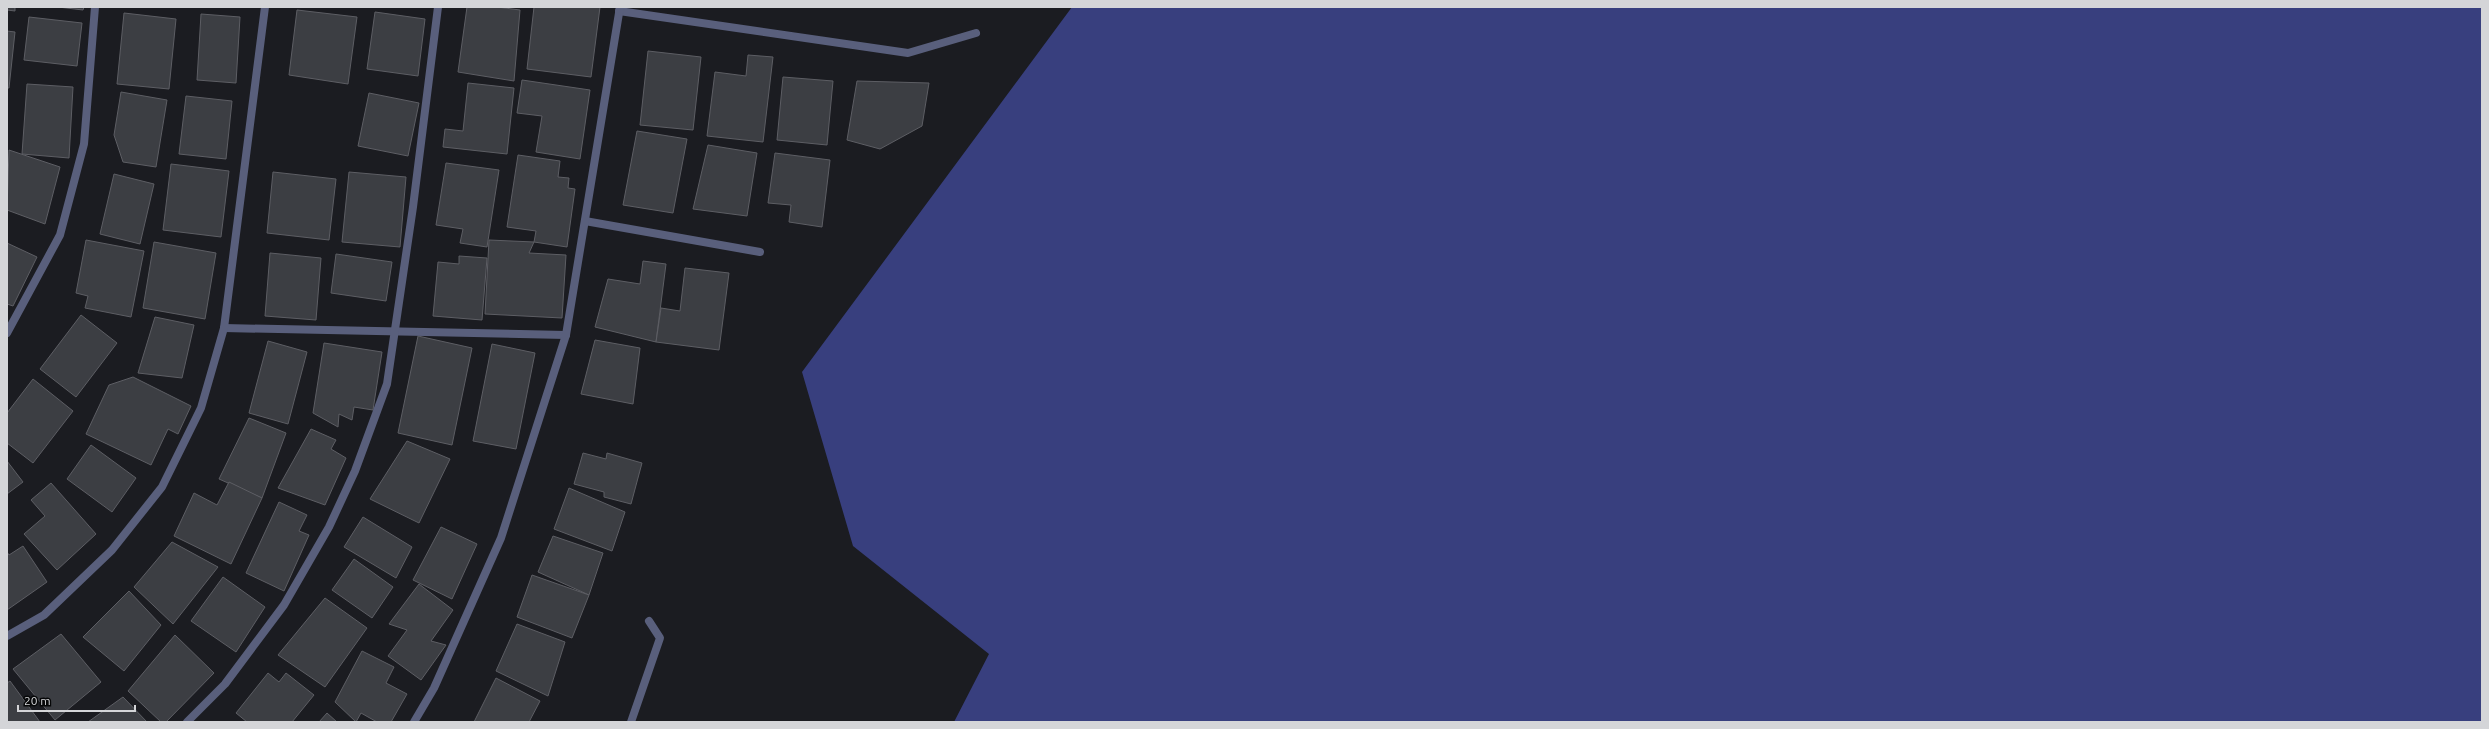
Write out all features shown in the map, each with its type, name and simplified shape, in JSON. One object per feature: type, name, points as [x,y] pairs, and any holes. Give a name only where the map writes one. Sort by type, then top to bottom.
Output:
[{"type":"street","points":[[7,332],[60,235],[84,144],[95,7]]},
{"type":"street","points":[[7,636],[44,615],[112,550],[162,487],[201,408],[224,328],[266,7]]},
{"type":"street","points":[[187,722],[225,684],[284,605],[329,527],[355,471],[387,384],[396,330],[438,7]]},
{"type":"street","points":[[414,722],[434,688],[501,538],[566,334],[620,9],[908,53],[976,33]]},
{"type":"street","points":[[585,221],[760,252]]},
{"type":"street","points":[[224,328],[566,334]]},
{"type":"street","points":[[631,722],[660,638],[649,621]]},
{"type":"shaded area","points":[[1072,7],[2482,7],[2482,722],[954,722],[989,654],[853,546],[802,372]]},
{"type":"building","points":[[7,7],[15,7],[15,11],[7,10]]},
{"type":"building","points":[[58,7],[84,7],[83,10]]},
{"type":"building","points":[[467,7],[497,7],[520,10],[514,81],[458,72]]},
{"type":"building","points":[[534,7],[600,7],[591,77],[527,69]]},
{"type":"building","points":[[297,10],[357,17],[348,84],[289,75]]},
{"type":"building","points":[[375,12],[425,19],[418,76],[367,69]]},
{"type":"building","points":[[124,13],[176,19],[169,89],[117,84]]},
{"type":"building","points":[[201,14],[240,17],[236,83],[197,80]]},
{"type":"building","points":[[29,17],[82,23],[77,66],[24,60]]},
{"type":"building","points":[[7,31],[15,32],[9,88],[7,88]]},
{"type":"building","points":[[648,51],[701,57],[693,130],[640,125]]},
{"type":"building","points":[[748,55],[773,57],[763,142],[707,136],[715,72],[746,76]]},
{"type":"building","points":[[783,77],[833,81],[827,145],[777,140]]},
{"type":"building","points":[[522,80],[590,90],[580,159],[536,152],[542,116],[517,113]]},
{"type":"building","points":[[857,81],[929,83],[922,126],[880,149],[847,140]]},
{"type":"building","points":[[468,83],[514,88],[507,154],[443,147],[445,129],[463,131]]},
{"type":"building","points":[[27,84],[73,87],[69,158],[22,154]]},
{"type":"building","points":[[121,92],[167,100],[156,167],[123,162],[114,135]]},
{"type":"building","points":[[369,93],[419,103],[408,156],[358,146]]},
{"type":"building","points":[[186,96],[232,101],[226,159],[179,154]]},
{"type":"building","points":[[637,131],[687,139],[673,213],[623,205]]},
{"type":"building","points":[[708,145],[757,153],[747,216],[693,209]]},
{"type":"building","points":[[9,150],[60,167],[45,224],[7,210]]},
{"type":"building","points":[[775,153],[830,160],[822,227],[789,222],[791,205],[768,203]]},
{"type":"building","points":[[518,155],[560,161],[558,177],[569,178],[568,188],[575,189],[567,247],[534,242],[536,231],[507,227]]},
{"type":"building","points":[[446,163],[499,170],[487,247],[460,243],[463,229],[436,225]]},
{"type":"building","points":[[171,164],[229,171],[221,237],[163,230]]},
{"type":"building","points":[[273,172],[336,179],[329,240],[267,233]]},
{"type":"building","points":[[349,172],[406,177],[400,247],[342,242]]},
{"type":"building","points":[[114,174],[154,184],[140,244],[100,234]]},
{"type":"building","points":[[86,240],[144,251],[131,317],[85,308],[88,296],[76,293]]},
{"type":"building","points":[[489,240],[534,242],[529,253],[566,255],[562,318],[485,314]]},
{"type":"building","points":[[154,242],[216,253],[205,319],[143,308]]},
{"type":"building","points":[[7,243],[37,257],[13,306],[7,304]]},
{"type":"building","points":[[270,253],[321,258],[316,320],[265,316]]},
{"type":"building","points":[[336,254],[392,262],[386,301],[331,293]]},
{"type":"building","points":[[459,256],[487,258],[482,320],[433,316],[438,262],[459,264]]},
{"type":"building","points":[[643,261],[666,264],[656,342],[595,327],[608,279],[640,284]]},
{"type":"building","points":[[685,268],[729,273],[719,350],[656,342],[661,308],[680,311]]},
{"type":"building","points":[[81,315],[117,343],[76,397],[40,369]]},
{"type":"building","points":[[155,317],[194,325],[182,378],[138,373]]},
{"type":"building","points":[[418,336],[472,348],[452,445],[398,433]]},
{"type":"building","points":[[595,340],[640,348],[633,404],[581,394]]},
{"type":"building","points":[[268,341],[307,352],[288,424],[249,413]]},
{"type":"building","points":[[324,343],[382,352],[373,410],[354,407],[352,420],[339,414],[338,427],[313,413]]},
{"type":"building","points":[[492,344],[535,353],[516,449],[473,441]]},
{"type":"building","points":[[133,377],[191,406],[178,434],[168,429],[151,465],[86,434],[109,385]]},
{"type":"building","points":[[33,379],[73,411],[33,463],[7,443],[7,413]]},
{"type":"building","points":[[249,418],[286,433],[262,498],[219,479]]},
{"type":"building","points":[[311,429],[336,440],[331,449],[346,458],[325,505],[278,488]]},
{"type":"building","points":[[407,441],[450,459],[419,523],[370,499]]},
{"type":"building","points":[[91,445],[136,478],[112,512],[67,479]]},
{"type":"building","points":[[583,453],[606,459],[607,453],[642,463],[631,504],[604,497],[604,492],[574,484]]},
{"type":"building","points":[[7,461],[23,482],[7,494]]},
{"type":"building","points":[[229,482],[262,498],[231,564],[174,536],[194,493],[217,505]]},
{"type":"building","points":[[51,483],[96,534],[57,570],[24,534],[45,516],[31,500]]},
{"type":"building","points":[[569,488],[625,512],[612,551],[554,529]]},
{"type":"building","points":[[279,502],[307,515],[299,531],[309,535],[284,591],[246,573]]},
{"type":"building","points":[[363,517],[412,547],[396,578],[344,547]]},
{"type":"building","points":[[441,527],[477,544],[452,599],[413,580]]},
{"type":"building","points":[[553,536],[603,553],[589,595],[538,572]]},
{"type":"building","points":[[172,542],[218,567],[173,624],[134,587]]},
{"type":"building","points":[[23,546],[47,582],[7,610],[7,552],[9,555]]},
{"type":"building","points":[[354,559],[393,587],[372,618],[332,590]]},
{"type":"building","points":[[532,575],[589,595],[572,638],[517,617]]},
{"type":"building","points":[[223,577],[265,607],[236,652],[191,621]]},
{"type":"building","points":[[419,584],[453,610],[431,641],[446,645],[421,680],[388,656],[407,630],[389,624]]},
{"type":"building","points":[[129,591],[161,625],[124,671],[83,637]]},
{"type":"building","points":[[325,598],[367,628],[325,687],[278,655]]},
{"type":"building","points":[[517,624],[565,642],[548,696],[496,671]]},
{"type":"building","points":[[61,634],[101,682],[55,720],[13,669]]},
{"type":"building","points":[[175,635],[214,673],[166,722],[161,722],[128,691]]},
{"type":"building","points":[[362,651],[394,667],[386,683],[407,694],[391,722],[377,722],[361,713],[356,722],[335,702]]},
{"type":"building","points":[[268,673],[279,682],[286,673],[314,695],[292,722],[247,722],[236,713]]},
{"type":"building","points":[[496,678],[540,701],[529,722],[474,722]]},
{"type":"building","points":[[10,681],[40,722],[7,722],[7,683]]},
{"type":"building","points":[[123,697],[147,722],[88,722]]},
{"type":"building","points":[[327,713],[337,722],[319,722]]}]
